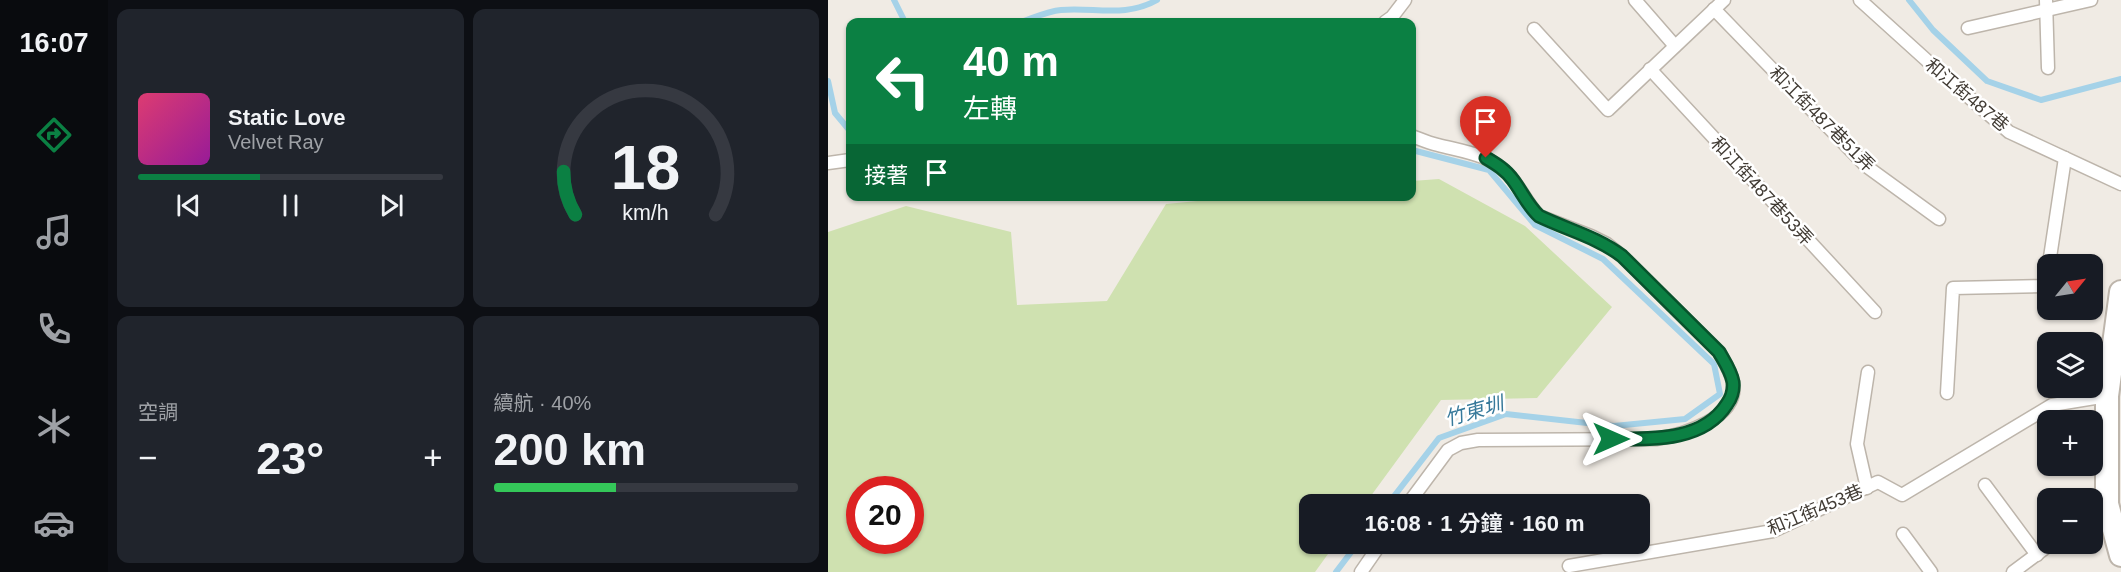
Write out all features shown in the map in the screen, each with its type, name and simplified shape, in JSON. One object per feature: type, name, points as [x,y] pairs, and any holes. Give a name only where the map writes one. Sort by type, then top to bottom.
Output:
[{"type":"street","points":[[2101,488],[2107,396],[2121,292]]},
{"type":"street","points":[[2103,516],[2121,555]]},
{"type":"lane","points":[[1391,18],[1405,0]]},
{"type":"lane","points":[[1635,0],[1675,46]]},
{"type":"lane","points":[[1534,29],[1608,110],[1724,0]]},
{"type":"lane","name":"和江街487巷","points":[[1860,0],[2009,132],[2121,184]]},
{"type":"lane","points":[[1968,28],[2047,5],[2091,0]]},
{"type":"lane","points":[[2047,5],[2048,68]]},
{"type":"lane","name":"和江街487巷51弄","points":[[1714,9],[1866,166],[1939,219]]},
{"type":"lane","name":"和江街487巷53弄","points":[[1650,69],[1875,312]]},
{"type":"lane","points":[[1415,494],[1448,450],[1461,443],[1478,440],[1656,439],[1680,435],[1704,425],[1723,410],[1732,395],[1733,382],[1719,352],[1622,256],[1606,244],[1539,216],[1512,178],[1502,168],[1486,158],[1472,152],[1436,145],[1416,138]]},
{"type":"lane","points":[[2051,254],[2065,158]]},
{"type":"lane","points":[[828,163],[846,161]]},
{"type":"lane","points":[[1947,393],[1953,288],[2037,286]]},
{"type":"lane","points":[[1867,488],[1857,444],[1868,372]]},
{"type":"lane","name":"和江街453巷","points":[[1569,566],[1773,531],[1878,482],[1902,495],[2052,405],[2107,396]]},
{"type":"lane","points":[[1985,485],[2037,555],[2013,572]]},
{"type":"lane","points":[[1903,534],[1931,572]]},
{"type":"lane","points":[[1361,572],[1373,554]]},
{"type":"green space","points":[[1439,179],[1525,226],[1612,307],[1537,398],[1441,400],[1372,494],[1299,494],[1299,554],[1328,554],[1315,572],[828,572],[828,232],[906,206],[1011,232],[1017,305],[1107,301],[1166,204],[1197,201],[1416,201],[1416,181]]},
{"type":"waterway","points":[[894,0],[903,18]]},
{"type":"waterway","points":[[1032,18],[1046,13],[1073,9],[1110,11],[1134,9],[1157,0]]},
{"type":"waterway","points":[[1909,0],[1933,30],[1987,81],[2041,100],[2121,79]]},
{"type":"waterway","name":"竹東圳","points":[[828,81],[835,113],[846,126]]},
{"type":"waterway","name":"竹東圳","points":[[1396,494],[1439,438],[1506,414],[1614,426],[1685,419],[1720,394],[1714,364],[1603,259],[1535,225],[1489,170],[1416,151]]},
{"type":"waterway","name":"竹東圳","points":[[1336,572],[1350,554]]},
{"type":"route","points":[[1486,158],[1502,168],[1512,178],[1539,216],[1591,236],[1622,256],[1719,352],[1727,367],[1733,382],[1732,395],[1723,410],[1704,425],[1680,435],[1656,439],[1611,439]]}]
